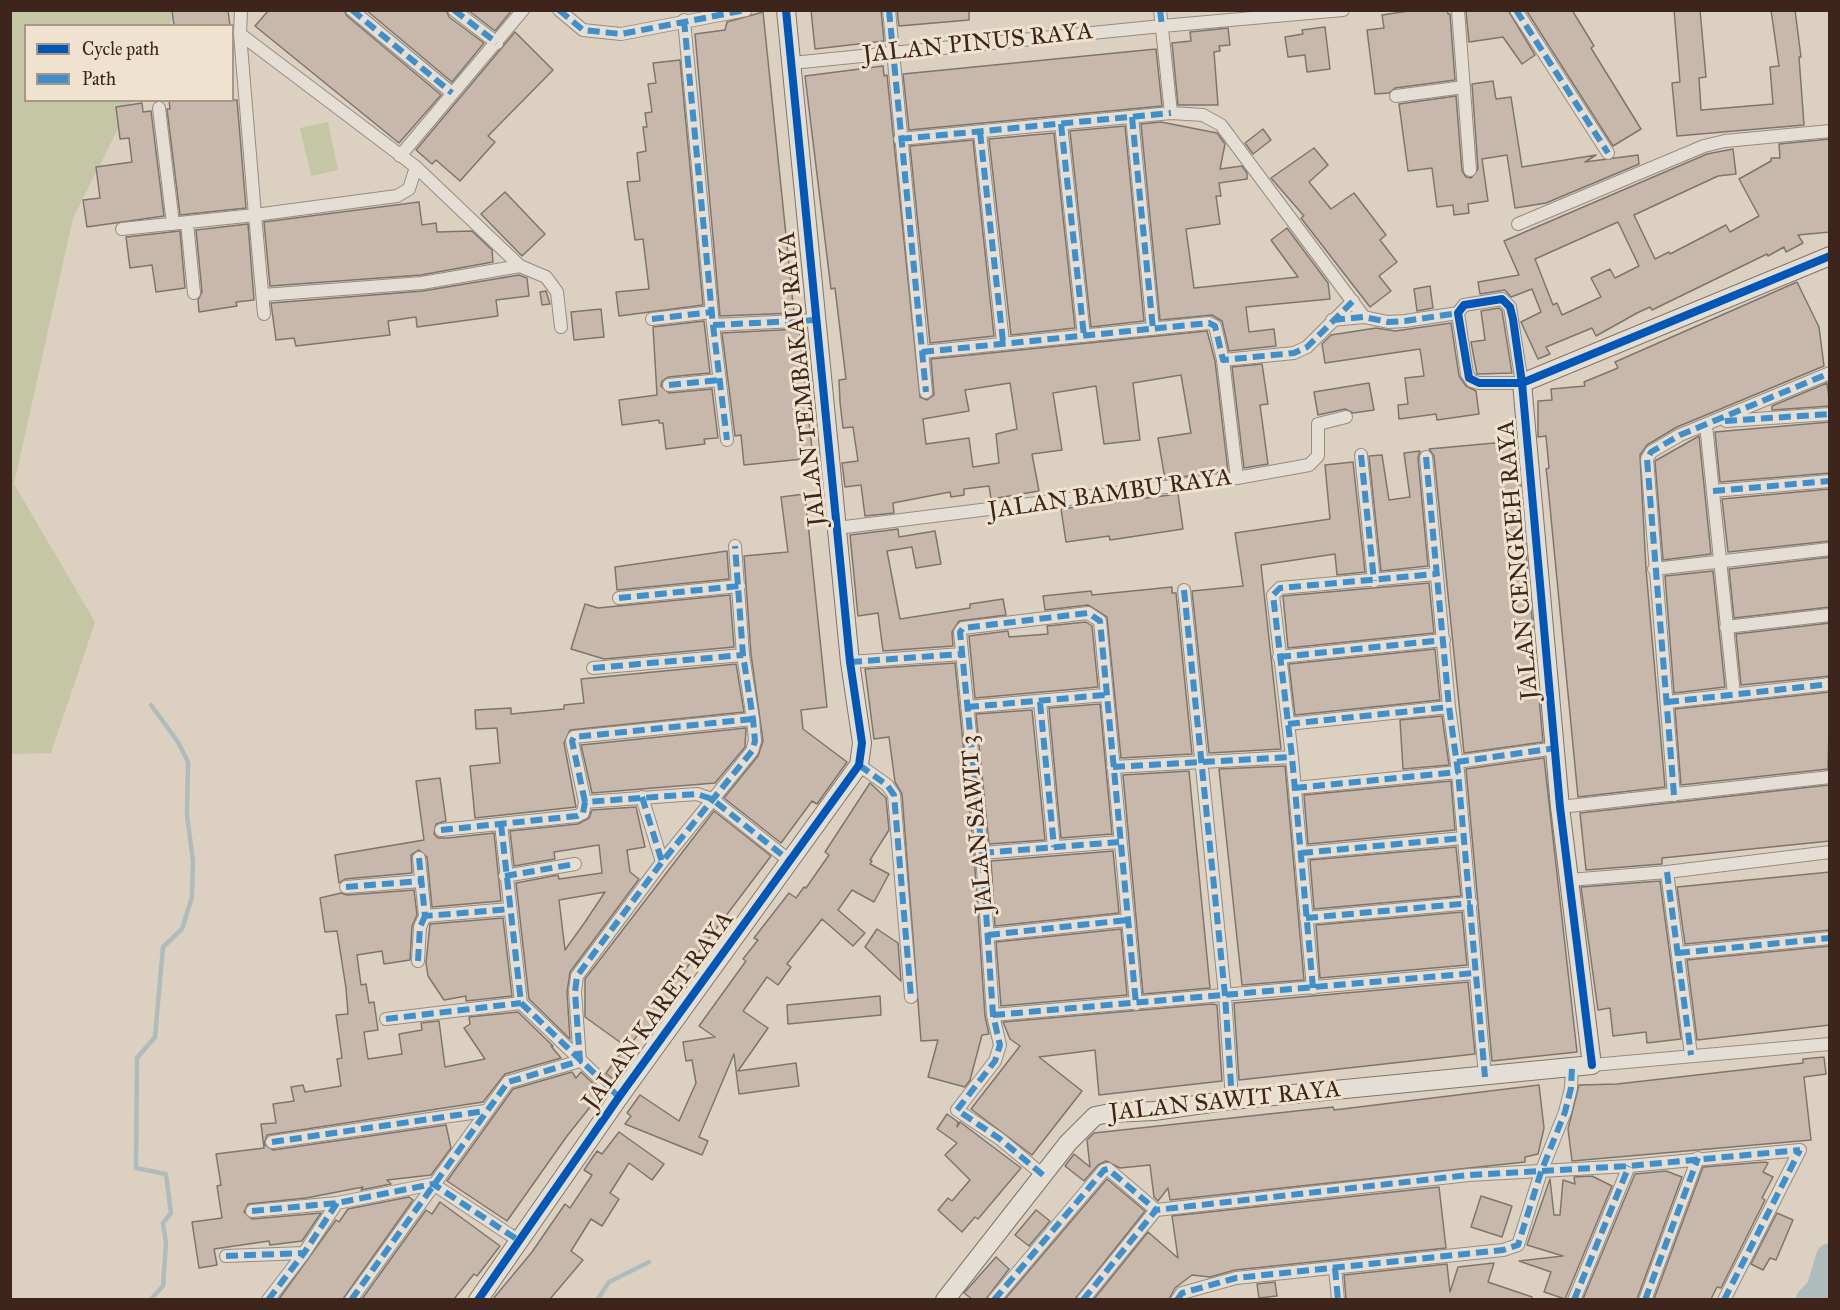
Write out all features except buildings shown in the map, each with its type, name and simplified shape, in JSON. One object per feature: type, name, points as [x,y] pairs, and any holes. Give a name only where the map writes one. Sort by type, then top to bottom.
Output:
[{"type":"street","points":[[242,10],[240,34],[264,314]]},
{"type":"street","points":[[352,10],[452,93]]},
{"type":"street","points":[[454,10],[497,44]]},
{"type":"street","points":[[400,156],[524,10]]},
{"type":"street","points":[[559,10],[583,30],[621,34],[684,20],[746,10]]},
{"type":"street","name":"JALAN TEMBAKAU RAYA","points":[[786,10],[850,662],[862,743]]},
{"type":"street","points":[[889,10],[926,392]]},
{"type":"street","points":[[1160,10],[1171,113]]},
{"type":"street","name":"JALAN PINUS RAYA","points":[[792,63],[1343,10]]},
{"type":"street","points":[[1458,10],[1470,170]]},
{"type":"street","points":[[1516,10],[1608,153]]},
{"type":"street","points":[[684,20],[727,440]]},
{"type":"street","points":[[240,34],[416,167],[519,266],[546,277],[557,292],[561,327]]},
{"type":"street","points":[[1396,96],[1464,87]]},
{"type":"street","points":[[159,108],[173,224]]},
{"type":"street","points":[[900,139],[1171,113],[1203,115],[1221,125],[1364,317]]},
{"type":"street","points":[[1132,117],[1153,329]]},
{"type":"street","points":[[1061,124],[1084,336]]},
{"type":"street","points":[[1518,224],[1704,146],[1725,141],[1830,131]]},
{"type":"street","points":[[980,132],[1003,342]]},
{"type":"street","points":[[122,229],[255,215],[398,196],[409,189],[416,167]]},
{"type":"street","points":[[187,223],[194,293]]},
{"type":"street","name":"JALAN CENGKEH RAYA","points":[[1592,1065],[1560,807],[1522,383],[1830,256]]},
{"type":"street","points":[[263,296],[422,283],[519,266]]},
{"type":"street","points":[[1332,320],[1364,317],[1388,322],[1406,321],[1458,313],[1464,305],[1473,302],[1502,299],[1507,302],[1513,319],[1522,383],[1479,383],[1469,378],[1458,313]]},
{"type":"street","points":[[1223,360],[1294,353],[1307,347],[1353,301]]},
{"type":"street","points":[[652,319],[816,320]]},
{"type":"street","points":[[921,352],[1209,323],[1215,326],[1223,360],[1237,478]]},
{"type":"street","points":[[1674,795],[1647,459],[1651,452],[1661,446],[1830,373]]},
{"type":"street","points":[[669,385],[720,380]]},
{"type":"street","points":[[1711,424],[1830,414]]},
{"type":"street","name":"JALAN BAMBU RAYA","points":[[837,528],[1237,478],[1309,465],[1318,456],[1318,424],[1346,417]]},
{"type":"street","points":[[1711,424],[1713,491],[1734,694]]},
{"type":"street","points":[[1361,454],[1374,581]]},
{"type":"street","points":[[1426,457],[1449,707],[1458,767],[1471,903],[1485,1077]]},
{"type":"street","points":[[1713,491],[1830,481]]},
{"type":"street","points":[[580,1061],[575,992],[577,976],[662,862],[752,751],[755,741],[743,655],[735,546]]},
{"type":"street","points":[[1654,568],[1830,549]]},
{"type":"street","points":[[1313,988],[1292,757],[1273,600],[1278,589],[1436,574]]},
{"type":"street","points":[[619,598],[739,586]]},
{"type":"street","points":[[1184,590],[1225,994],[1232,1101]]},
{"type":"street","name":"JALAN SAWIT 3","points":[[1042,1175],[1000,1139],[957,1110],[999,1054],[993,1015],[982,853],[960,632],[969,625],[1088,613],[1100,621],[1105,695]]},
{"type":"street","points":[[1726,627],[1830,615]]},
{"type":"street","points":[[1279,657],[1444,640]]},
{"type":"street","points":[[850,662],[962,654]]},
{"type":"street","points":[[593,668],[743,655]]},
{"type":"street","points":[[1666,702],[1830,684]]},
{"type":"street","points":[[967,707],[1105,695],[1136,1004]]},
{"type":"street","points":[[1040,702],[1054,847]]},
{"type":"street","points":[[1288,724],[1449,707]]},
{"type":"street","points":[[441,830],[577,816],[583,813],[585,802],[574,737],[753,719]]},
{"type":"street","name":"JALAN KARET RAYA","points":[[478,1299],[521,1242],[619,1097],[859,765],[862,743]]},
{"type":"street","points":[[1295,788],[1458,767],[1556,748]]},
{"type":"street","points":[[1113,767],[1201,760],[1292,757]]},
{"type":"street","points":[[859,765],[887,785],[894,795],[911,997]]},
{"type":"street","points":[[1560,807],[1830,777]]},
{"type":"street","points":[[585,802],[696,794],[712,799],[791,862]]},
{"type":"street","points":[[642,797],[662,862]]},
{"type":"street","points":[[501,824],[520,1003],[619,1097]]},
{"type":"street","points":[[1301,853],[1463,838]]},
{"type":"street","points":[[982,853],[1119,842]]},
{"type":"street","points":[[1569,880],[1667,872],[1830,852]]},
{"type":"street","points":[[418,961],[420,927],[424,916],[419,858]]},
{"type":"street","points":[[505,876],[575,864]]},
{"type":"street","points":[[1667,872],[1691,1055]]},
{"type":"street","points":[[346,887],[420,881]]},
{"type":"street","points":[[1306,918],[1471,903]]},
{"type":"street","points":[[424,916],[510,909]]},
{"type":"street","points":[[988,935],[1127,920]]},
{"type":"street","points":[[1678,953],[1830,938]]},
{"type":"street","points":[[993,1015],[1475,973]]},
{"type":"street","points":[[386,1019],[520,1003]]},
{"type":"street","points":[[1592,1065],[1830,1044]]},
{"type":"street","points":[[351,1299],[508,1082],[580,1061]]},
{"type":"street","name":"JALAN SAWIT RAYA","points":[[945,1299],[1042,1175],[1095,1116],[1592,1065]]},
{"type":"street","points":[[1183,1297],[1236,1278],[1503,1250],[1518,1245],[1541,1172],[1565,1112],[1571,1088],[1572,1067]]},
{"type":"street","points":[[272,1142],[485,1112]]},
{"type":"street","points":[[1083,1299],[1156,1210],[1469,1175],[1629,1166],[1800,1150],[1724,1299]]},
{"type":"street","points":[[1645,1299],[1698,1158]]},
{"type":"street","points":[[1574,1299],[1629,1166]]},
{"type":"street","points":[[994,1299],[1104,1170],[1108,1169],[1156,1210]]},
{"type":"street","points":[[252,1211],[337,1203],[433,1184],[521,1242]]},
{"type":"street","points":[[268,1299],[304,1253],[337,1203]]},
{"type":"street","points":[[226,1256],[304,1253]]},
{"type":"street","points":[[1335,1268],[1338,1299]]},
{"type":"green space","points":[[10,11],[177,11],[170,24],[24,24],[24,102],[131,102],[73,218],[14,484],[95,622],[51,753],[11,754]]},
{"type":"green space","points":[[328,122],[338,170],[311,176],[300,128]]},
{"type":"waterway","points":[[150,1300],[163,1286],[166,1243],[163,1223],[171,1213],[166,1174],[136,1168],[137,1058],[155,1037],[163,947],[182,929],[192,897],[193,861],[187,815],[188,762],[178,742],[151,705]]},
{"type":"waterway","points":[[1810,1300],[1820,1290],[1830,1257]]},
{"type":"waterway","points":[[597,1300],[609,1282],[649,1262]]},
{"type":"marked path","points":[[352,10],[452,93]]},
{"type":"marked path","points":[[454,10],[497,43]]},
{"type":"marked path","points":[[559,10],[583,30],[621,34],[746,10]]},
{"type":"marked path","points":[[889,10],[926,392]]},
{"type":"marked path","points":[[1160,10],[1162,26]]},
{"type":"marked path","points":[[1516,10],[1608,153]]},
{"type":"marked path","points":[[684,20],[713,325],[727,440]]},
{"type":"marked path","points":[[900,139],[1171,113]]},
{"type":"marked path","points":[[1132,117],[1153,329]]},
{"type":"marked path","points":[[1061,124],[1084,336]]},
{"type":"marked path","points":[[980,132],[1003,342]]},
{"type":"marked path","points":[[922,352],[1209,323],[1215,326],[1223,360],[1294,353],[1307,347],[1353,301]]},
{"type":"marked path","points":[[1333,320],[1364,317],[1388,322],[1405,321],[1458,313],[1461,308]]},
{"type":"marked path","points":[[652,319],[712,312]]},
{"type":"marked path","points":[[713,325],[817,320]]},
{"type":"marked path","points":[[1674,795],[1647,459],[1651,452],[1680,435],[1830,373]]},
{"type":"marked path","points":[[669,385],[720,380]]},
{"type":"marked path","points":[[1725,421],[1830,414]]},
{"type":"marked path","points":[[1361,455],[1374,581]]},
{"type":"marked path","points":[[1426,457],[1449,707],[1458,772],[1485,1077]]},
{"type":"marked path","points":[[1713,491],[1830,481]]},
{"type":"marked path","points":[[351,1300],[508,1082],[580,1061],[575,992],[577,976],[662,862],[752,751],[755,741],[743,655],[735,546]]},
{"type":"marked path","points":[[1313,988],[1292,757],[1273,595],[1280,588],[1436,574]]},
{"type":"marked path","points":[[619,598],[739,586]]},
{"type":"marked path","points":[[1184,590],[1225,995],[1232,1100]]},
{"type":"marked path","points":[[1043,1175],[1000,1139],[957,1110],[995,1061],[1000,1045],[993,1015],[982,853],[960,632],[963,628],[1088,613],[1100,621],[1136,1004]]},
{"type":"marked path","points":[[1279,657],[1444,640]]},
{"type":"marked path","points":[[850,662],[962,654]]},
{"type":"marked path","points":[[593,668],[743,655]]},
{"type":"marked path","points":[[1667,702],[1830,684]]},
{"type":"marked path","points":[[967,707],[1105,695]]},
{"type":"marked path","points":[[1040,702],[1054,847]]},
{"type":"marked path","points":[[1288,724],[1449,707]]},
{"type":"marked path","points":[[585,802],[572,741],[574,737],[753,719]]},
{"type":"marked path","points":[[1457,762],[1556,748]]},
{"type":"marked path","points":[[1113,767],[1292,757]]},
{"type":"marked path","points":[[859,765],[887,785],[894,795],[911,997]]},
{"type":"marked path","points":[[1295,788],[1458,772]]},
{"type":"marked path","points":[[441,830],[577,816],[583,813],[585,802],[697,794],[712,799],[791,862]]},
{"type":"marked path","points":[[642,797],[662,862]]},
{"type":"marked path","points":[[501,824],[521,1003],[619,1097]]},
{"type":"marked path","points":[[1301,853],[1463,838]]},
{"type":"marked path","points":[[982,853],[1119,842]]},
{"type":"marked path","points":[[419,858],[425,916],[510,909]]},
{"type":"marked path","points":[[505,876],[575,864]]},
{"type":"marked path","points":[[1667,872],[1691,1055]]},
{"type":"marked path","points":[[346,887],[421,881]]},
{"type":"marked path","points":[[1306,918],[1471,903]]},
{"type":"marked path","points":[[418,961],[420,927],[425,916]]},
{"type":"marked path","points":[[988,935],[1127,920]]},
{"type":"marked path","points":[[1678,953],[1830,938]]},
{"type":"marked path","points":[[993,1015],[1475,973]]},
{"type":"marked path","points":[[386,1019],[521,1003]]},
{"type":"marked path","points":[[1177,1300],[1182,1293],[1236,1278],[1503,1250],[1518,1245],[1541,1172],[1565,1112],[1571,1088],[1572,1067]]},
{"type":"marked path","points":[[272,1142],[485,1111]]},
{"type":"marked path","points":[[1083,1300],[1156,1210],[1469,1175],[1629,1166],[1800,1150]]},
{"type":"marked path","points":[[1724,1300],[1800,1150]]},
{"type":"marked path","points":[[1645,1300],[1698,1158]]},
{"type":"marked path","points":[[1574,1300],[1629,1166]]},
{"type":"marked path","points":[[994,1300],[1104,1170],[1108,1169],[1156,1210]]},
{"type":"marked path","points":[[252,1211],[337,1203],[433,1184],[521,1242]]},
{"type":"marked path","points":[[226,1256],[304,1253],[337,1203]]},
{"type":"marked path","points":[[268,1300],[304,1253]]},
{"type":"marked path","points":[[1335,1268],[1338,1300]]},
{"type":"cycle path","points":[[478,1300],[619,1097],[859,765],[862,743],[850,662],[786,10]]},
{"type":"cycle path","points":[[1592,1065],[1560,807],[1522,383],[1513,319],[1510,307],[1502,299],[1464,305],[1458,313],[1469,378],[1479,383],[1522,383],[1830,256]]}]
